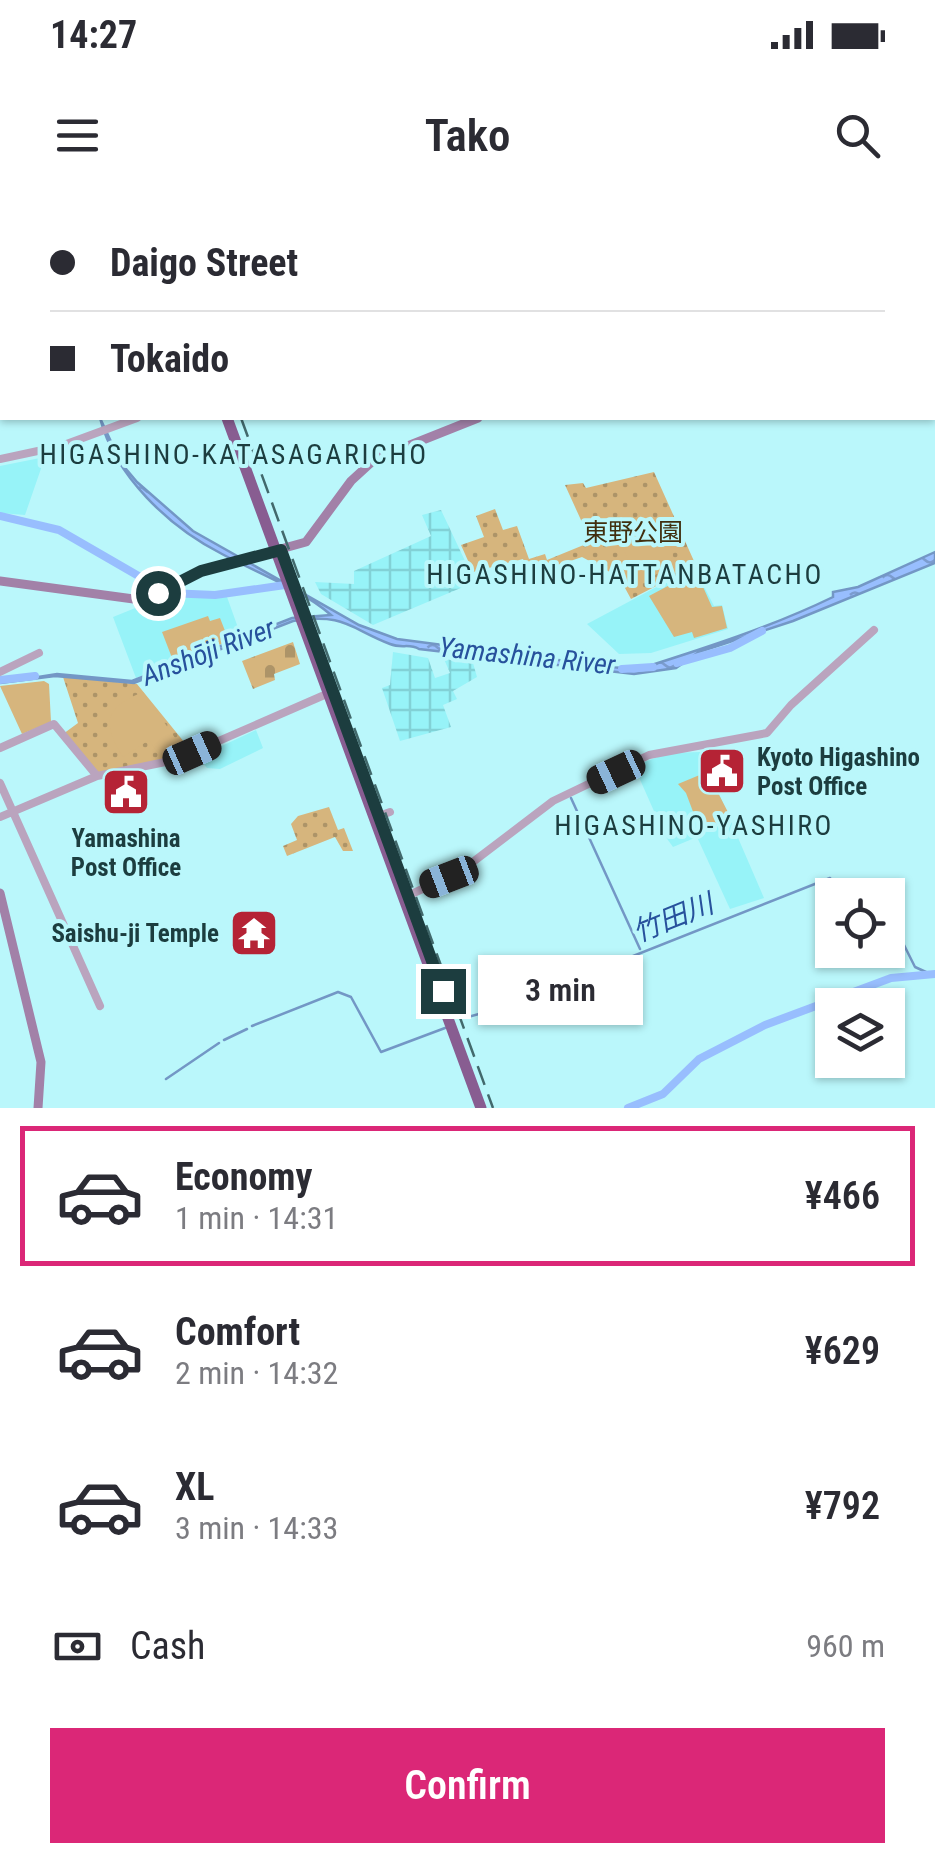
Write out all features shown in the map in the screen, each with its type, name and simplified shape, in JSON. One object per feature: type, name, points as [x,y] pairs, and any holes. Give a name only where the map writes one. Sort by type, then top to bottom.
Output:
[{"type":"highway","points":[[231,420],[330,692],[381,815],[405,897],[483,1108]]},
{"type":"main road","points":[[0,581],[134,602],[235,561],[312,538],[351,482],[374,459],[473,420]]},
{"type":"main road","points":[[0,893],[41,1062],[38,1108]]},
{"type":"street","points":[[0,459],[61,446],[131,420]]},
{"type":"street","points":[[405,897],[461,870],[554,801],[644,757],[767,733],[791,705],[874,630]]},
{"type":"street","points":[[0,672],[39,653]]},
{"type":"street","points":[[0,817],[97,776],[174,760],[330,692]]},
{"type":"street","points":[[0,748],[54,724],[97,776]]},
{"type":"street","points":[[0,782],[100,1006]]},
{"type":"shaded area","points":[[45,457],[25,515],[0,513],[0,466]]},
{"type":"shaded area","points":[[441,510],[475,582],[373,625],[321,594],[315,582],[354,584],[354,571],[431,536],[422,515]]},
{"type":"shaded area","points":[[694,567],[714,606],[722,605],[728,629],[651,653],[619,654],[587,624]]},
{"type":"shaded area","points":[[165,596],[227,597],[241,636],[136,678],[113,617]]},
{"type":"shaded area","points":[[393,652],[428,658],[435,678],[450,673],[444,659],[473,663],[477,677],[453,691],[457,699],[443,705],[451,727],[400,741],[382,688],[390,685]]},
{"type":"shaded area","points":[[256,730],[263,748],[220,769],[207,768],[198,757]]},
{"type":"shaded area","points":[[701,752],[764,898],[730,909],[697,837],[673,847],[665,836],[634,766],[668,753]]},
{"type":"green space","name":"東野公園","points":[[654,472],[698,570],[693,567],[631,599],[619,577],[582,557],[550,568],[547,564],[527,570],[523,559],[473,572],[461,545],[484,537],[476,516],[495,509],[503,530],[517,526],[529,559],[545,554],[547,560],[591,542],[565,485],[583,483],[586,488]]},
{"type":"green space","points":[[659,519],[672,559],[662,571],[638,584],[619,538]]},
{"type":"green space","points":[[696,571],[712,607],[722,606],[727,628],[694,638],[692,632],[674,637],[649,596]]},
{"type":"green space","points":[[208,616],[210,621],[220,618],[229,641],[174,663],[162,632]]},
{"type":"green space","points":[[293,642],[300,664],[274,674],[275,680],[253,689],[242,661]]},
{"type":"green space","points":[[63,677],[137,684],[193,753],[97,776],[63,734],[78,723]]},
{"type":"green space","points":[[44,681],[49,684],[51,722],[22,734],[0,686]]},
{"type":"green space","points":[[143,692],[180,745],[161,758],[149,740],[123,757],[111,735],[110,717],[114,710]]},
{"type":"green space","points":[[702,774],[714,785],[731,818],[701,833],[686,793],[678,784]]},
{"type":"green space","points":[[329,807],[338,830],[344,828],[353,851],[343,851],[335,837],[287,856],[283,846],[297,840],[291,824],[298,816]]},
{"type":"water","points":[[101,420],[121,463],[193,531],[359,625],[397,639],[636,670],[784,619],[833,597],[833,592],[858,587],[935,552],[935,563],[793,621],[699,652],[676,668],[634,674],[394,645],[346,624],[310,619],[293,621],[134,683],[55,676],[0,683],[57,674],[132,681],[292,618],[331,615],[293,589],[183,530],[131,479],[118,460]]},
{"type":"waterway","points":[[0,516],[59,530],[168,593],[215,595],[285,585]]},
{"type":"waterway","name":"Yamashina River","points":[[677,663],[730,648],[762,631]]},
{"type":"waterway","name":"Yamashina River","points":[[622,669],[653,667]]},
{"type":"waterway","name":"Anshōji River","points":[[0,680],[35,676]]},
{"type":"waterway","points":[[571,798],[640,949]]},
{"type":"waterway","name":"竹田川","points":[[512,1004],[815,884]]},
{"type":"waterway","name":"竹田川","points":[[905,947],[915,967],[926,972]]},
{"type":"waterway","points":[[628,1108],[663,1094],[699,1059],[765,1025],[891,978],[935,974]]},
{"type":"waterway","points":[[252,1026],[338,992],[351,997],[381,1052],[445,1028]]},
{"type":"waterway","points":[[468,1017],[508,1006]]},
{"type":"waterway","points":[[224,1040],[247,1029]]},
{"type":"waterway","points":[[166,1079],[219,1043]]},
{"type":"railway","points":[[242,420],[493,1108]]},
{"type":"place","name":"Kyoto Higashino Post Office","points":[[722,771]]},
{"type":"place","name":"Yamashina Post Office","points":[[126,792]]},
{"type":"place","name":"Saishu-ji Temple","points":[[254,933]]},
{"type":"district","name":"HIGASHINO-KATASAGARICHO","points":[[234,454]]},
{"type":"district","name":"HIGASHINO-HATTANBATACHO","points":[[625,574]]},
{"type":"district","name":"HIGASHINO-YASHIRO","points":[[694,825]]},
{"type":"route","points":[[158,593],[201,571],[281,550],[443,991]]}]
